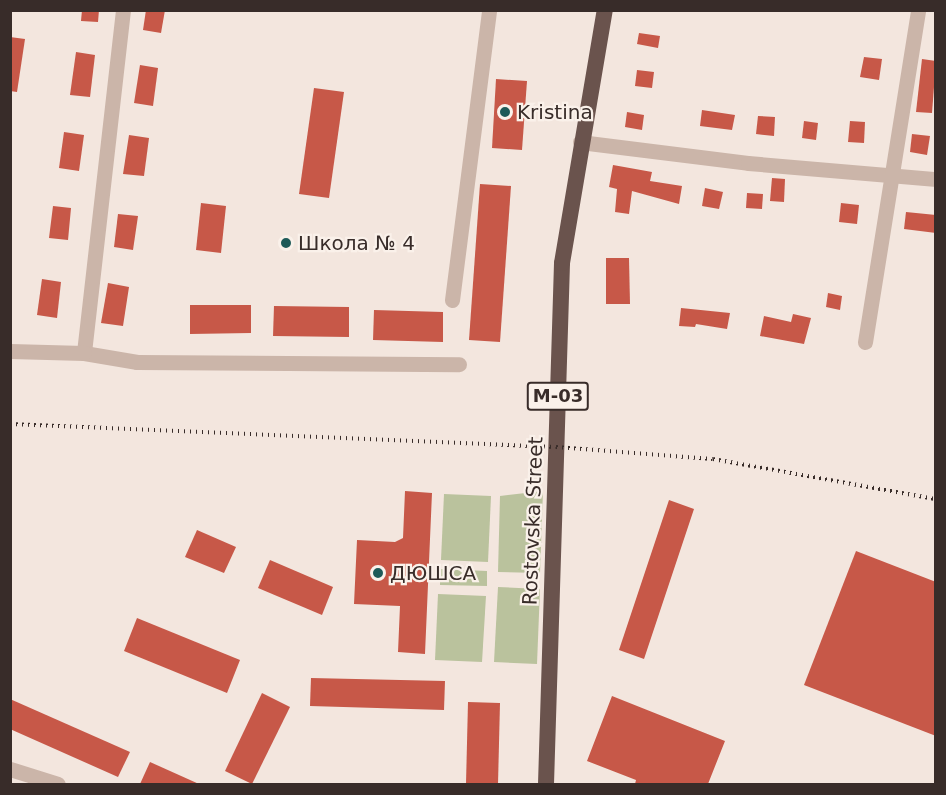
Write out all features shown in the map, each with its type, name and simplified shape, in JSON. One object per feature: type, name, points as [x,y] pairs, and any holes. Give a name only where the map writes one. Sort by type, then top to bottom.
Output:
[{"type":"highway","name":"Rostovska Street","points":[[546,784],[562,263],[580,142],[605,10]]},
{"type":"street","points":[[84,353],[123,10]]},
{"type":"street","points":[[453,300],[489,10]]},
{"type":"street","points":[[865,342],[918,10]]},
{"type":"street","points":[[580,142],[748,163],[936,179]]},
{"type":"street","points":[[10,351],[84,353],[137,362],[459,364]]},
{"type":"street","points":[[10,769],[58,784]]},
{"type":"green space","points":[[543,491],[540,573],[498,572],[500,496]]},
{"type":"green space","points":[[444,494],[491,496],[488,562],[441,560]]},
{"type":"green space","points":[[440,569],[487,571],[487,586],[440,585]]},
{"type":"green space","points":[[498,587],[540,589],[537,664],[494,662]]},
{"type":"green space","points":[[438,594],[486,596],[482,662],[435,660]]},
{"type":"building","points":[[82,10],[99,10],[98,22],[81,21]]},
{"type":"building","points":[[146,10],[165,10],[161,33],[143,30]]},
{"type":"building","points":[[639,33],[660,36],[658,48],[637,44]]},
{"type":"building","points":[[10,37],[25,39],[17,92],[10,91]]},
{"type":"building","points":[[76,52],[95,55],[90,97],[70,95]]},
{"type":"building","points":[[864,57],[882,59],[879,80],[860,77]]},
{"type":"building","points":[[922,59],[936,61],[932,113],[916,112]]},
{"type":"building","points":[[140,65],[158,68],[153,106],[134,103]]},
{"type":"building","points":[[637,70],[654,72],[652,88],[635,86]]},
{"type":"building","points":[[496,79],[527,81],[522,150],[492,148]]},
{"type":"building","points":[[314,88],[344,92],[329,198],[299,194]]},
{"type":"building","points":[[702,110],[735,115],[732,130],[700,126]]},
{"type":"building","points":[[627,112],[644,115],[642,130],[625,127]]},
{"type":"building","points":[[758,116],[775,117],[774,136],[756,134]]},
{"type":"building","points":[[804,121],[818,123],[816,140],[802,138]]},
{"type":"building","points":[[850,121],[865,122],[864,143],[848,142]]},
{"type":"building","points":[[64,132],[84,135],[79,171],[59,168]]},
{"type":"building","points":[[912,134],[930,136],[927,155],[910,152]]},
{"type":"building","points":[[129,135],[149,138],[144,176],[123,174]]},
{"type":"building","points":[[613,165],[652,172],[650,181],[682,186],[679,204],[632,191],[629,214],[615,212],[617,189],[609,187]]},
{"type":"building","points":[[772,178],[785,179],[784,202],[770,201]]},
{"type":"building","points":[[480,184],[511,186],[500,342],[469,340]]},
{"type":"building","points":[[705,188],[723,192],[719,209],[702,206]]},
{"type":"building","points":[[747,193],[763,194],[762,209],[746,208]]},
{"type":"building","points":[[201,203],[226,206],[221,253],[196,250]]},
{"type":"building","points":[[841,203],[859,205],[857,224],[839,222]]},
{"type":"building","points":[[53,206],[71,208],[68,240],[49,238]]},
{"type":"building","points":[[906,212],[936,215],[936,233],[904,229]]},
{"type":"building","points":[[118,214],[138,216],[133,250],[114,247]]},
{"type":"building","points":[[606,258],[629,258],[630,304],[606,304]]},
{"type":"building","points":[[42,279],[61,282],[57,318],[37,315]]},
{"type":"building","points":[[108,283],[129,287],[123,326],[101,323]]},
{"type":"building","points":[[828,293],[842,296],[840,310],[826,307]]},
{"type":"building","points":[[190,305],[251,305],[251,333],[190,334]]},
{"type":"building","points":[[274,306],[349,307],[349,337],[273,336]]},
{"type":"building","points":[[681,308],[730,313],[727,329],[696,324],[695,327],[679,326]]},
{"type":"building","points":[[374,310],[443,312],[443,342],[373,340]]},
{"type":"building","points":[[793,314],[811,318],[804,344],[760,336],[764,316],[791,322]]},
{"type":"building","points":[[405,491],[432,493],[425,654],[398,652],[400,606],[354,604],[357,540],[395,542],[403,538]]},
{"type":"building","points":[[669,500],[694,509],[644,659],[619,650]]},
{"type":"building","points":[[197,530],[236,547],[224,573],[185,557]]},
{"type":"building","points":[[856,551],[936,582],[936,736],[804,685]]},
{"type":"building","points":[[270,560],[333,587],[322,615],[258,588]]},
{"type":"building","points":[[137,618],[240,660],[227,693],[124,651]]},
{"type":"building","points":[[311,678],[445,681],[444,710],[310,706]]},
{"type":"building","points":[[262,693],[290,707],[252,784],[225,771]]},
{"type":"building","points":[[612,696],[725,741],[708,784],[635,784],[636,780],[587,761]]},
{"type":"building","points":[[10,699],[130,752],[118,777],[10,729]]},
{"type":"building","points":[[468,702],[500,703],[498,784],[466,784]]},
{"type":"building","points":[[150,762],[199,784],[140,784]]},
{"type":"railway","points":[[10,424],[556,447],[713,459],[936,499]]},
{"type":"place","name":"Kristina","points":[[505,112]]},
{"type":"place","name":"Школа № 4","points":[[286,243]]},
{"type":"place","name":"ДЮШСА","points":[[378,573]]}]
